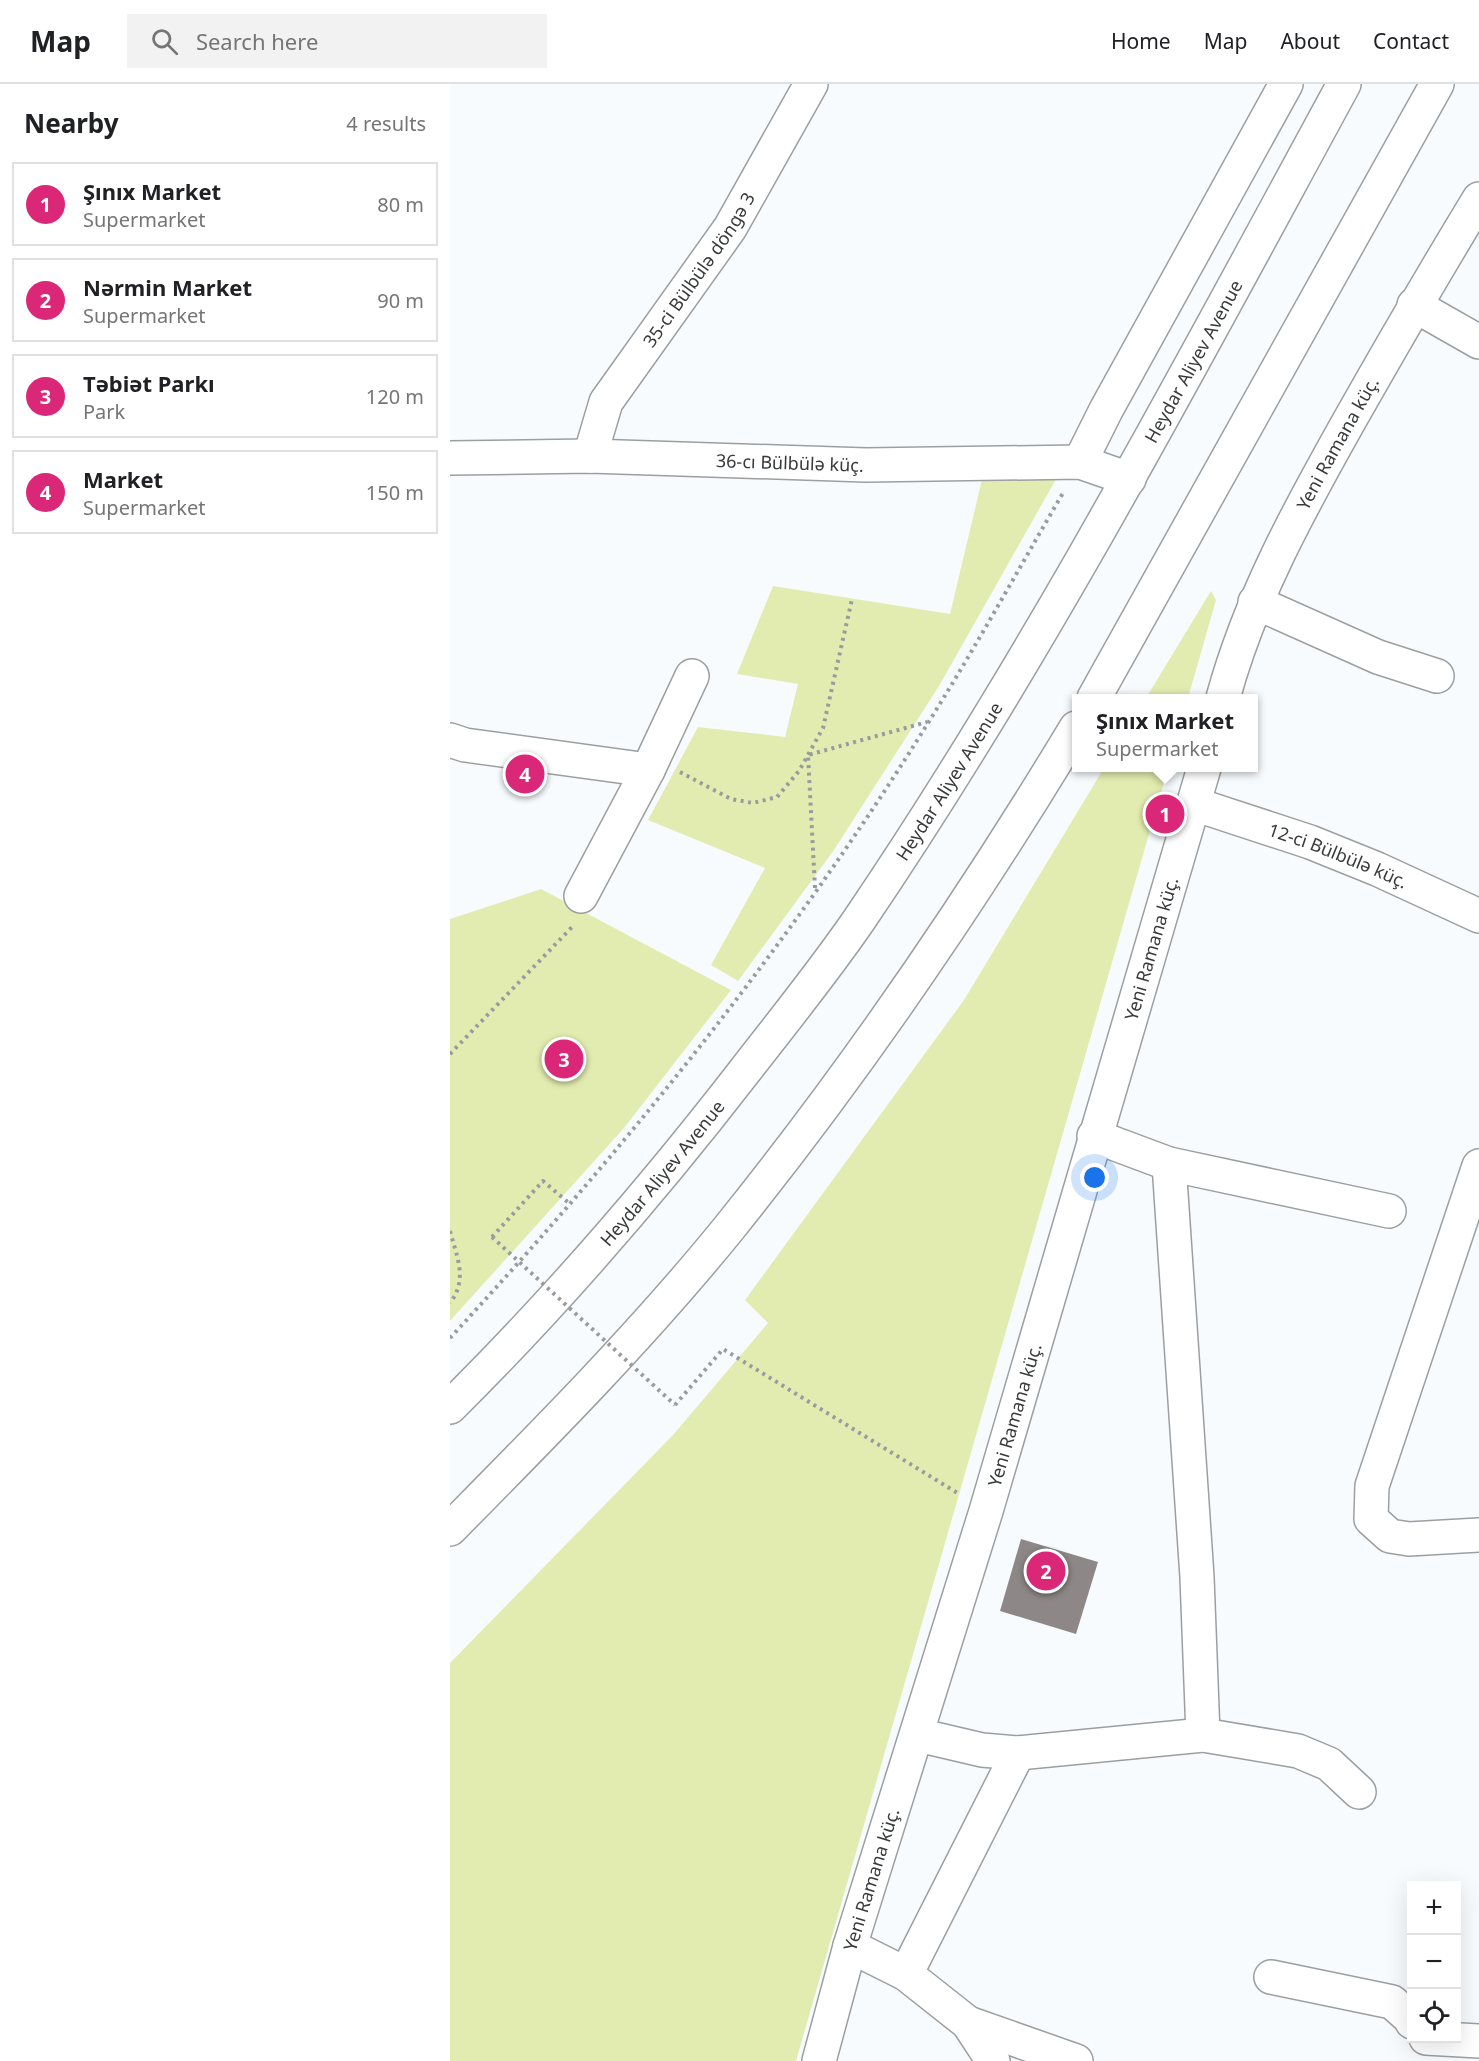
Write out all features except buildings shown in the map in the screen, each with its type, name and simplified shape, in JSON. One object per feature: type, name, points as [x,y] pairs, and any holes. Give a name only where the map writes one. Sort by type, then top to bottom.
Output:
[{"type":"main road","name":"35-ci Bülbülə döngə 3","points":[[590,456],[606,402],[730,228],[811,84]]},
{"type":"main road","points":[[1080,462],[1106,410],[1286,84]]},
{"type":"main road","name":"Heydar Aliyev Avenue","points":[[450,1407],[513,1345],[666,1172],[858,921],[1054,609],[1129,479],[1344,84]]},
{"type":"main road","points":[[1097,694],[1437,84]]},
{"type":"main road","name":"Yeni Ramana küç.","points":[[1225,694],[1255,602],[1312,487],[1414,305],[1479,199]]},
{"type":"main road","points":[[1414,305],[1479,342]]},
{"type":"main road","name":"36-cı Bülbülə küç.","points":[[450,458],[590,456],[866,465],[1080,462],[1129,479]]},
{"type":"main road","points":[[1255,602],[1378,657],[1437,676]]},
{"type":"main road","points":[[579,909],[692,676]]},
{"type":"main road","points":[[450,1529],[573,1404],[741,1212],[834,1093],[920,974],[1012,834],[1072,736]]},
{"type":"main road","points":[[450,740],[465,745],[648,770]]},
{"type":"main road","name":"Yeni Ramana küç.","points":[[819,2061],[850,1946],[918,1735],[986,1510],[1094,1136],[1203,772]]},
{"type":"main road","name":"12-ci Bülbülə küç.","points":[[1194,804],[1310,842],[1377,868],[1479,916]]},
{"type":"main road","points":[[1094,1136],[1169,1164],[1389,1211]]},
{"type":"main road","points":[[1169,1164],[1197,1577],[1203,1735]]},
{"type":"main road","points":[[1479,1166],[1372,1486],[1371,1519],[1390,1536],[1409,1539],[1479,1535]]},
{"type":"main road","points":[[918,1735],[982,1750],[1018,1753],[1203,1735],[1298,1751],[1329,1764],[1359,1792]]},
{"type":"main road","points":[[906,1974],[1018,1753]]},
{"type":"main road","points":[[850,1946],[906,1974],[968,2023],[993,2061]]},
{"type":"main road","points":[[1270,1977],[1392,2002],[1407,2015]]},
{"type":"main road","points":[[968,2023],[1077,2061]]},
{"type":"main road","points":[[1461,2040],[1479,2041]]},
{"type":"main road","points":[[1414,2061],[1416,2043]]},
{"type":"path","points":[[450,1338],[624,1143],[715,1028],[816,890],[928,722],[1080,462]]},
{"type":"path","points":[[648,770],[675,770],[731,799],[753,803],[777,797],[799,771],[823,728],[852,599]]},
{"type":"path","points":[[808,755],[928,722]]},
{"type":"path","points":[[808,755],[816,890]]},
{"type":"path","points":[[450,1054],[579,909]]},
{"type":"path","points":[[570,1204],[543,1180],[492,1237],[675,1404],[723,1349],[986,1510]]},
{"type":"path","points":[[450,1231],[462,1276],[460,1288],[450,1303]]},
{"type":"green space","points":[[1063,467],[939,686],[834,850],[738,981],[711,965],[765,868],[648,820],[698,727],[785,737],[798,684],[737,674],[773,586],[950,614],[984,471]]},
{"type":"green space","points":[[1211,591],[1216,600],[1189,694],[1148,694]]},
{"type":"green space","points":[[1102,772],[1167,772],[796,2061],[450,2061],[450,1663],[673,1435],[768,1323],[745,1300],[964,1000]]},
{"type":"green space","points":[[541,889],[731,990],[624,1128],[450,1321],[450,919]]},
{"type":"place","name":"Market","points":[[525,774]]},
{"type":"place","name":"Şınıx Market","points":[[1165,814]]},
{"type":"place","name":"Təbiət Parkı","points":[[564,1059]]},
{"type":"place","name":"Nərmin Market","points":[[1046,1571]]}]
